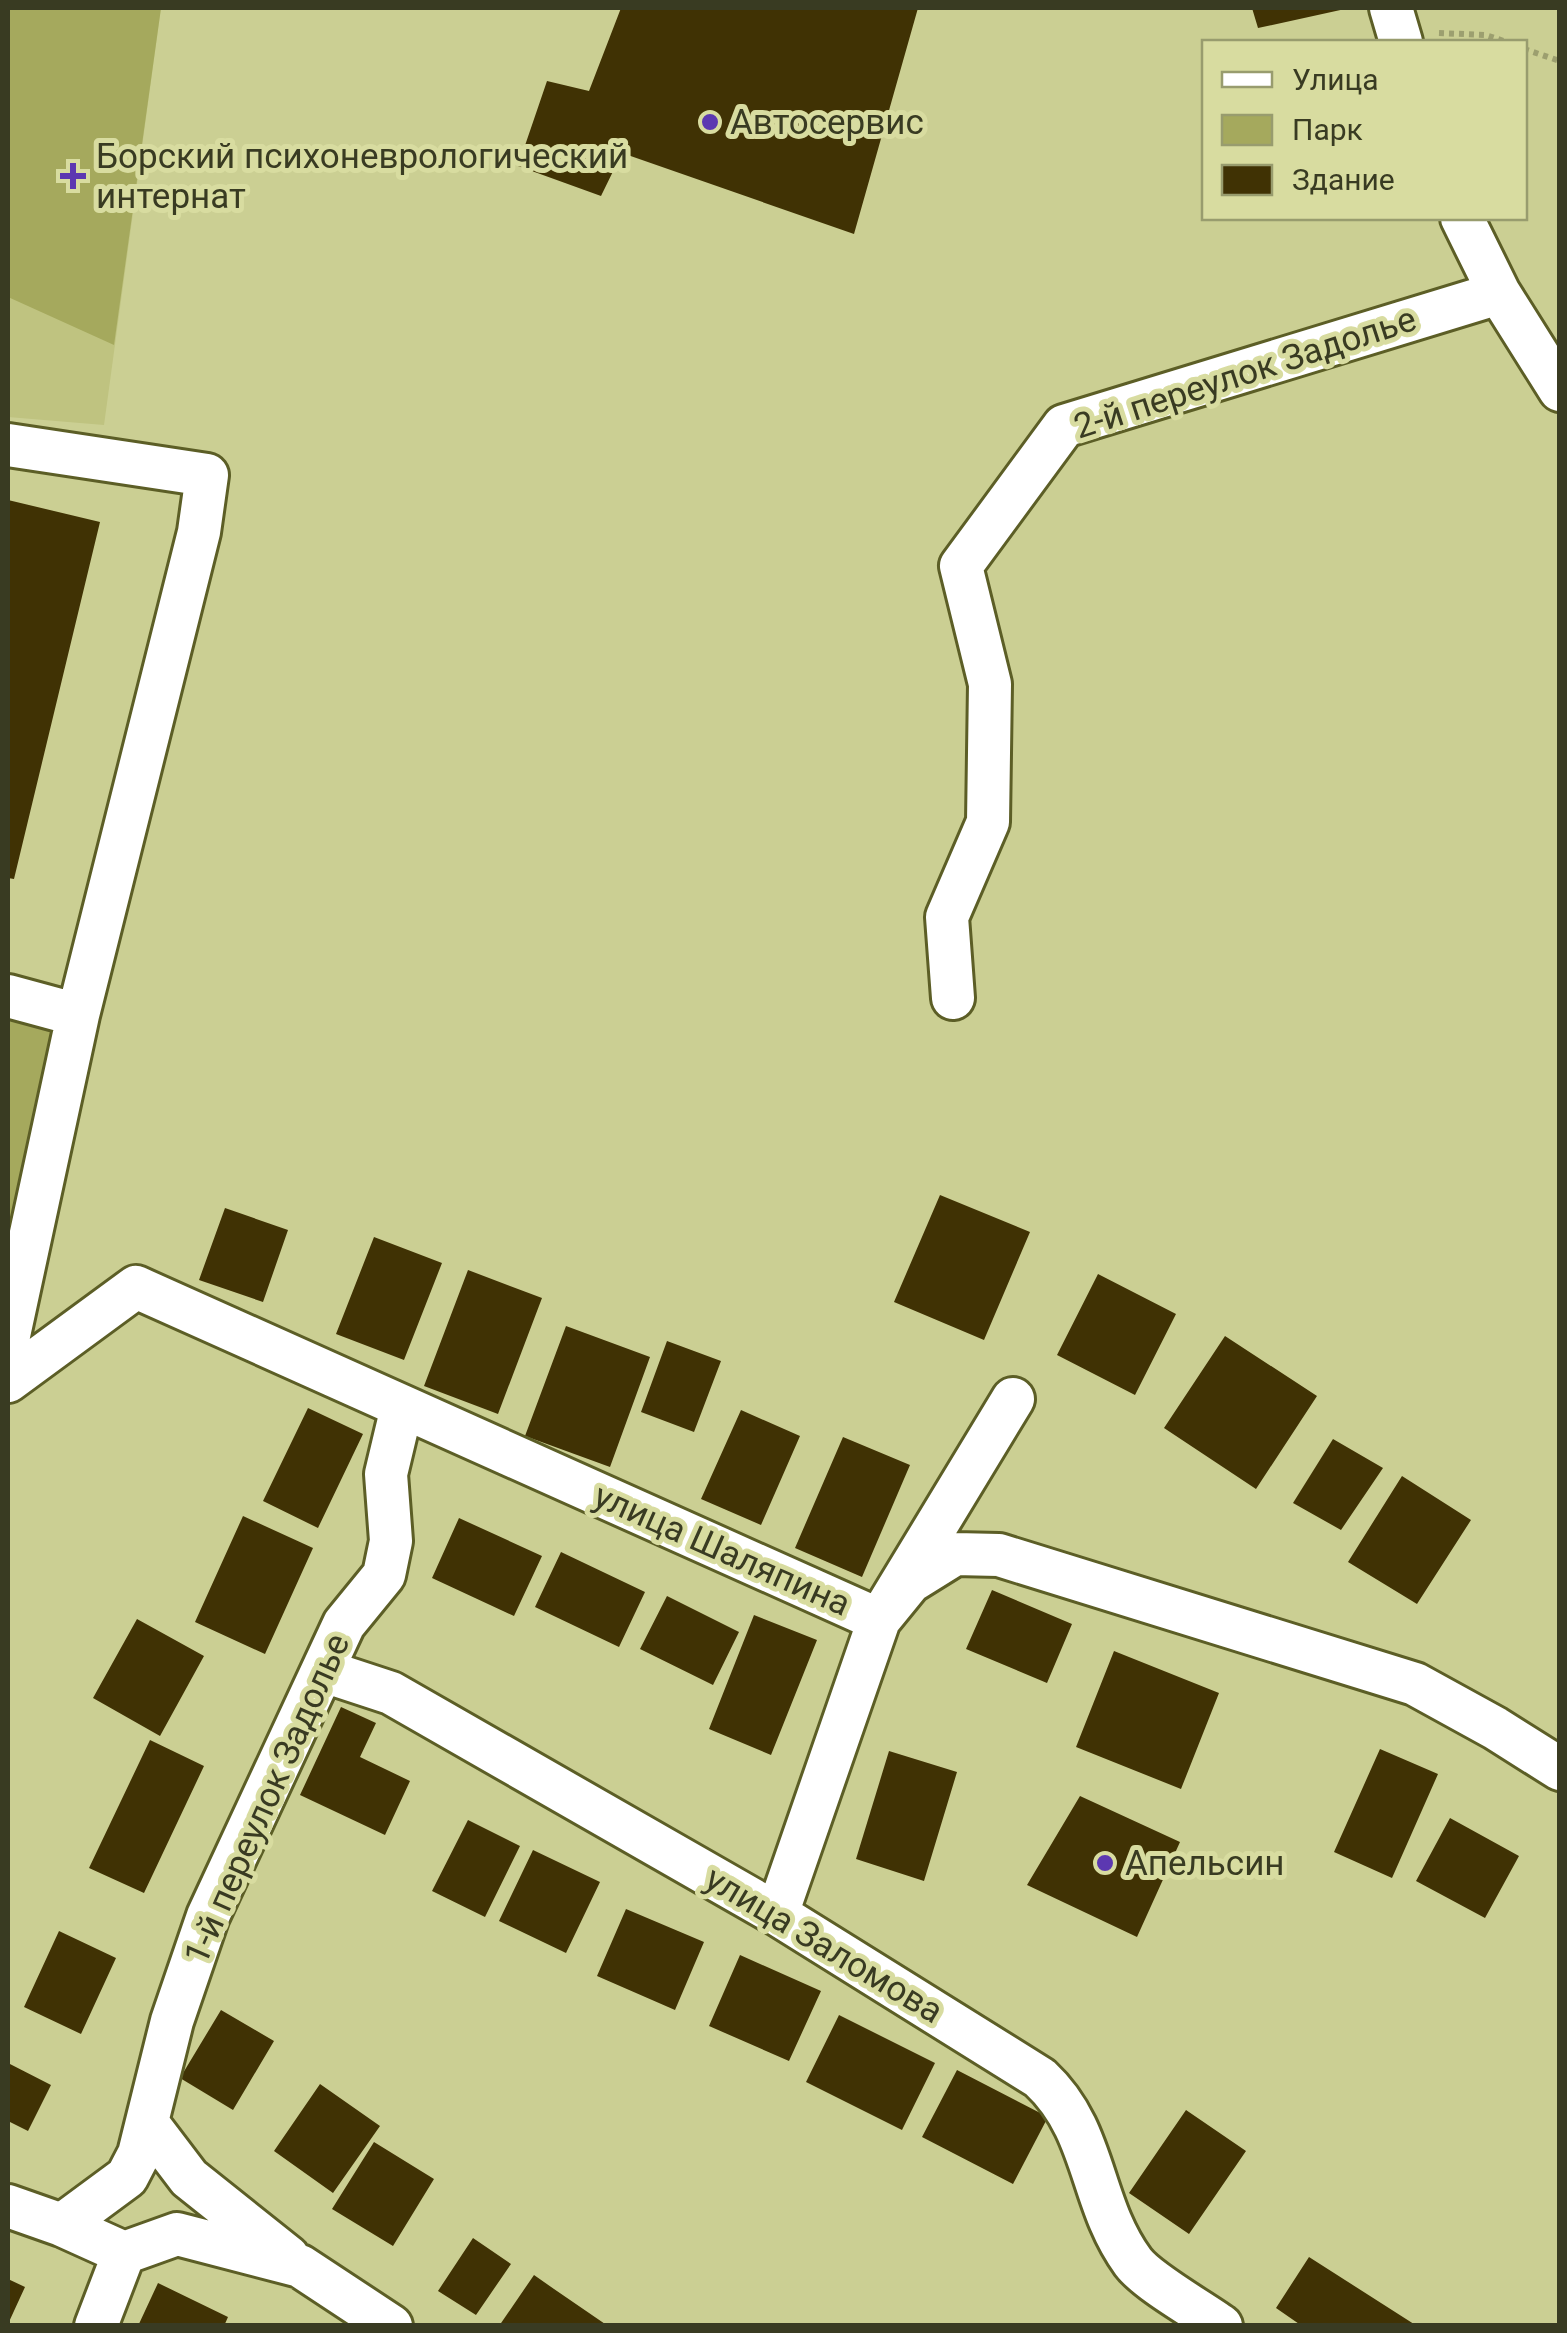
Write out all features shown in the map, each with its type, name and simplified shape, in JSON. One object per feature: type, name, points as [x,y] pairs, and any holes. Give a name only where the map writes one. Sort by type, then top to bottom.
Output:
[{"type":"street","points":[[1463,220],[1499,293],[1560,390]]},
{"type":"street","name":"2-й переулок Задолье","points":[[953,998],[946,918],[988,822],[990,684],[961,566],[1064,426],[1499,293]]},
{"type":"street","points":[[8,445],[207,476],[199,532],[78,1014],[8,1340]]},
{"type":"street","points":[[8,996],[78,1014]]},
{"type":"street","name":"улица Шаляпина","points":[[8,1381],[136,1286],[879,1620],[910,1582],[955,1554],[999,1555],[1414,1684],[1560,1769]]},
{"type":"street","points":[[777,1914],[879,1620],[1012,1399]]},
{"type":"street","name":"1-й переулок Задолье","points":[[62,2225],[128,2178],[148,2124],[172,2021],[208,1916],[344,1624],[384,1575],[391,1541],[386,1474],[402,1407]]},
{"type":"street","name":"улица Заломова","points":[[324,1671],[391,1693],[777,1914],[1040,2078],[1061,2098],[1077,2126],[1111,2228],[1136,2266],[1221,2326]]},
{"type":"street","points":[[148,2124],[189,2178],[300,2266],[391,2326]]},
{"type":"street","points":[[8,2206],[62,2225],[124,2254],[178,2234],[300,2266]]},
{"type":"street","points":[[96,2326],[124,2254]]},
{"type":"path","points":[[1397,27],[1485,35],[1501,40]]},
{"type":"path","points":[[1527,50],[1560,61]]},
{"type":"shaded area","name":"Борский психоневрологический интернат","points":[[8,8],[161,8],[104,425],[8,417]]},
{"type":"green space","name":"Борский психоневрологический интернат","points":[[8,8],[161,8],[114,345],[8,297]]},
{"type":"green space","points":[[8,996],[78,1015],[8,1340]]},
{"type":"building","name":"Автосервис","points":[[621,8],[918,8],[854,234],[622,153],[601,196],[518,166],[547,81],[589,91]]},
{"type":"building","points":[[1252,8],[1344,8],[1345,9],[1258,28]]},
{"type":"building","points":[[8,500],[100,522],[14,879],[8,878]]},
{"type":"building","points":[[940,1195],[1030,1232],[984,1340],[894,1302]]},
{"type":"building","points":[[225,1208],[288,1230],[263,1302],[199,1280]]},
{"type":"building","points":[[374,1237],[442,1263],[404,1360],[336,1334]]},
{"type":"building","points":[[468,1270],[542,1298],[498,1414],[424,1386]]},
{"type":"building","points":[[1098,1274],[1176,1314],[1135,1395],[1057,1355]]},
{"type":"building","points":[[566,1326],[650,1357],[610,1467],[525,1436]]},
{"type":"building","points":[[1225,1336],[1317,1396],[1256,1489],[1164,1428]]},
{"type":"building","points":[[667,1341],[721,1361],[694,1432],[641,1412]]},
{"type":"building","points":[[308,1408],[363,1434],[318,1528],[263,1501]]},
{"type":"building","points":[[741,1410],[800,1436],[761,1525],[701,1499]]},
{"type":"building","points":[[843,1437],[910,1465],[862,1577],[795,1548]]},
{"type":"building","points":[[1333,1439],[1383,1468],[1341,1530],[1293,1503]]},
{"type":"building","points":[[1402,1476],[1471,1520],[1417,1604],[1348,1562]]},
{"type":"building","points":[[243,1516],[313,1548],[265,1654],[195,1622]]},
{"type":"building","points":[[459,1518],[542,1556],[514,1616],[432,1578]]},
{"type":"building","points":[[561,1552],[645,1592],[619,1647],[535,1607]]},
{"type":"building","points":[[992,1590],[1072,1624],[1047,1683],[966,1649]]},
{"type":"building","points":[[667,1596],[739,1632],[713,1685],[640,1649]]},
{"type":"building","points":[[754,1615],[817,1640],[771,1755],[709,1729]]},
{"type":"building","points":[[137,1619],[204,1656],[160,1736],[93,1698]]},
{"type":"building","points":[[1114,1651],[1219,1693],[1181,1789],[1076,1747]]},
{"type":"building","points":[[341,1707],[376,1723],[360,1757],[410,1781],[385,1835],[300,1795]]},
{"type":"building","points":[[150,1740],[204,1766],[144,1893],[89,1868]]},
{"type":"building","points":[[1380,1749],[1438,1774],[1392,1878],[1334,1852]]},
{"type":"building","points":[[889,1751],[957,1772],[924,1881],[856,1859]]},
{"type":"building","name":"Апельсин","points":[[1080,1796],[1180,1842],[1137,1937],[1027,1885]]},
{"type":"building","points":[[1450,1818],[1519,1856],[1485,1918],[1416,1881]]},
{"type":"building","points":[[468,1820],[520,1846],[485,1917],[432,1891]]},
{"type":"building","points":[[533,1850],[600,1882],[566,1953],[499,1921]]},
{"type":"building","points":[[626,1909],[704,1942],[675,2010],[597,1976]]},
{"type":"building","points":[[59,1931],[116,1958],[81,2034],[24,2007]]},
{"type":"building","points":[[740,1955],[821,1991],[789,2061],[709,2026]]},
{"type":"building","points":[[221,2010],[274,2041],[233,2110],[180,2078]]},
{"type":"building","points":[[839,2015],[935,2063],[902,2130],[806,2082]]},
{"type":"building","points":[[8,2063],[51,2085],[28,2131],[8,2121]]},
{"type":"building","points":[[957,2070],[1048,2117],[1013,2184],[922,2137]]},
{"type":"building","points":[[320,2084],[380,2126],[333,2193],[274,2151]]},
{"type":"building","points":[[1186,2110],[1246,2151],[1189,2234],[1129,2193]]},
{"type":"building","points":[[374,2142],[434,2179],[393,2246],[332,2209]]},
{"type":"building","points":[[473,2238],[511,2264],[476,2315],[438,2291]]},
{"type":"building","points":[[1309,2257],[1417,2326],[1302,2326],[1276,2308]]},
{"type":"building","points":[[534,2275],[554,2289],[608,2326],[499,2326]]},
{"type":"building","points":[[8,2279],[25,2287],[8,2324]]},
{"type":"building","points":[[158,2283],[228,2317],[224,2326],[138,2326]]},
{"type":"place","name":"Автосервис","points":[[710,122]]},
{"type":"place","name":"Борский психоневрологический интернат","points":[[73,176]]},
{"type":"place","name":"Апельсин","points":[[1105,1863]]}]
